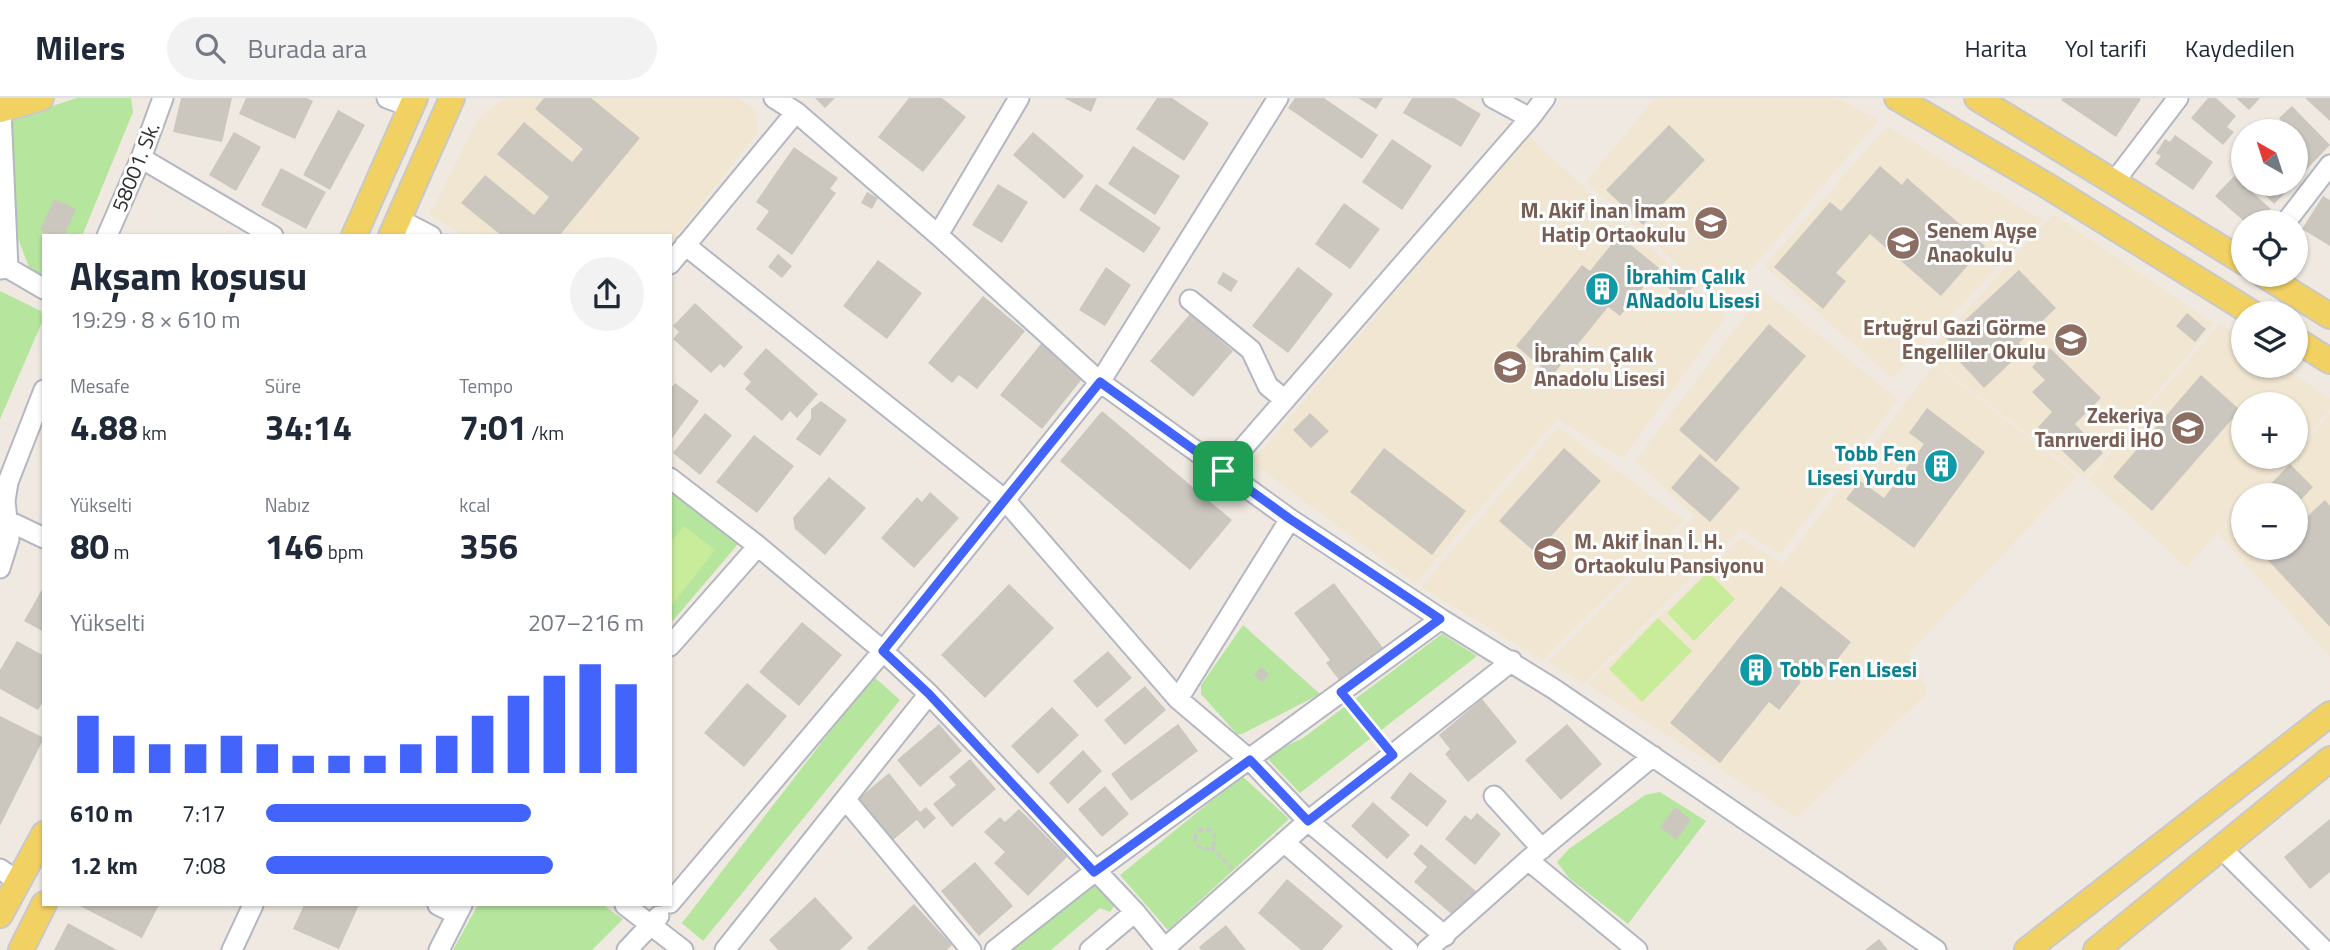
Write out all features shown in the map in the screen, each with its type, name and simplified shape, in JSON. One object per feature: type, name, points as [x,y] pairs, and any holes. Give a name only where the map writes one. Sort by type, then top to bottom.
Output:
[{"type":"main road","points":[[0,110],[41,98]]},
{"type":"main road","points":[[396,228],[452,98]]},
{"type":"main road","points":[[1897,98],[2046,185],[2233,301]]},
{"type":"main road","points":[[1977,98],[2231,254]]},
{"type":"main road","points":[[355,234],[413,103]]},
{"type":"main road","points":[[2283,287],[2330,316]]},
{"type":"main road","points":[[2308,347],[2330,361]]},
{"type":"main road","points":[[2027,950],[2330,714]]},
{"type":"main road","points":[[2096,950],[2330,759]]},
{"type":"main road","points":[[0,915],[10,876],[42,837]]},
{"type":"main road","points":[[21,950],[43,906]]},
{"type":"street","name":"58001. Sk.","points":[[108,234],[141,158],[163,98]]},
{"type":"street","points":[[387,98],[413,103]]},
{"type":"street","points":[[774,98],[796,112],[938,234],[1100,382],[1290,519],[1653,756],[1936,950]]},
{"type":"street","points":[[938,234],[1019,98]]},
{"type":"street","points":[[672,900],[883,651],[1100,382],[1278,98]]},
{"type":"street","points":[[1493,98],[1530,118]]},
{"type":"street","points":[[1223,471],[1545,98]]},
{"type":"street","points":[[2114,182],[2178,98]]},
{"type":"street","points":[[0,110],[4,269],[42,288]]},
{"type":"street","points":[[672,261],[796,112]]},
{"type":"street","points":[[141,158],[271,234]]},
{"type":"street","points":[[2297,210],[2328,171]]},
{"type":"street","points":[[396,228],[422,234]]},
{"type":"street","points":[[685,245],[1005,500],[1178,699],[1250,760],[1308,821],[1445,936]]},
{"type":"street","points":[[1190,300],[1251,350],[1259,362],[1268,386],[1285,400]]},
{"type":"street","points":[[0,568],[9,540],[4,519],[8,482],[42,395]]},
{"type":"street","points":[[672,480],[758,546],[883,651],[929,694],[1094,872],[1135,912],[1165,949],[1308,821],[1512,662]]},
{"type":"street","points":[[4,519],[42,537]]},
{"type":"street","points":[[1178,699],[1290,519]]},
{"type":"street","points":[[672,644],[758,546]]},
{"type":"street","points":[[995,950],[1094,872],[1440,619]]},
{"type":"street","points":[[725,950],[929,694]]},
{"type":"street","points":[[1427,950],[1653,756]]},
{"type":"street","points":[[1494,796],[1535,855],[1637,950]]},
{"type":"street","points":[[846,800],[971,950]]},
{"type":"street","points":[[1284,842],[1408,950]]},
{"type":"street","points":[[2222,849],[2324,950]]},
{"type":"street","points":[[232,950],[253,906]]},
{"type":"street","points":[[626,906],[683,950]]},
{"type":"street","points":[[627,950],[667,906]]},
{"type":"street","points":[[439,950],[459,910]]},
{"type":"street","points":[[1090,950],[1135,912]]},
{"type":"path","points":[[1341,692],[1393,755]]},
{"type":"path","points":[[1204,830],[1212,833],[1214,839],[1211,847],[1204,849],[1198,846],[1195,838],[1198,832],[1204,830]]},
{"type":"path","points":[[1211,847],[1243,879]]},
{"type":"shaded area","points":[[505,98],[738,98],[754,109],[758,132],[672,241],[672,234],[462,234],[430,215],[478,119]]},
{"type":"shaded area","name":"M. Akif İnan İmam Hatip Ortaokulu","points":[[1655,98],[1836,98],[1879,120],[1721,304],[1586,182]]},
{"type":"shaded area","name":"Senem Ayşe Anaokulu","points":[[1887,126],[2042,220],[1892,378],[1765,266]]},
{"type":"shaded area","name":"İbrahim Çalık Anadolu Lisesi","points":[[1528,136],[1726,316],[1623,458],[1557,419],[1415,584],[1252,462]]},
{"type":"shaded area","name":"Ertuğrul Gazi Görme Engelliler Okulu","points":[[2053,214],[2214,324],[2085,479],[1926,355]]},
{"type":"shaded area","points":[[1764,291],[1898,399],[1780,554],[1740,529],[1584,684],[1548,662],[1695,516],[1635,461]]},
{"type":"shaded area","name":"Zekeriya Tanrıverdi İHO","points":[[2220,323],[2231,331],[2231,378],[2299,378],[2330,399],[2330,410],[2308,434],[2308,392],[2231,392],[2231,469],[2276,469],[2263,483],[2231,483],[2231,518],[2187,567],[2088,479]]},
{"type":"shaded area","points":[[1935,364],[2077,476],[1909,653],[1928,692],[1797,818],[1587,684],[1741,538],[1783,564]]},
{"type":"shaded area","points":[[2330,413],[2330,657],[2242,560],[2308,560],[2308,483],[2265,483],[2279,469],[2308,469],[2308,437]]},
{"type":"shaded area","name":"M. Akif İnan İ. H. Ortaokulu Pansiyonu","points":[[1558,427],[1684,520],[1543,660],[1421,587]]},
{"type":"shaded area","points":[[2231,520],[2231,548],[2218,534]]},
{"type":"green space","points":[[77,98],[131,98],[133,112],[83,234],[42,234],[42,274],[30,270],[16,233],[6,121]]},
{"type":"green space","points":[[0,291],[41,311],[42,322],[0,419]]},
{"type":"green space","points":[[672,493],[739,543],[672,622]]},
{"type":"green space","points":[[684,526],[715,550],[672,605],[672,541]]},
{"type":"green space","points":[[1708,572],[1735,599],[1694,641],[1667,613]]},
{"type":"green space","points":[[1658,618],[1692,651],[1642,702],[1609,669]]},
{"type":"green space","points":[[1243,625],[1320,694],[1242,734],[1237,734],[1201,694],[1201,685]]},
{"type":"green space","points":[[1442,634],[1477,656],[1300,793],[1265,756],[1303,738]]},
{"type":"green space","points":[[873,676],[900,700],[703,941],[682,923]]},
{"type":"green space","points":[[1242,776],[1289,819],[1168,930],[1120,875]]},
{"type":"green space","points":[[1660,792],[1706,821],[1628,924],[1569,878],[1557,862],[1569,849],[1645,795]]},
{"type":"green space","points":[[1094,886],[1116,903],[1110,912],[1100,908],[1051,950],[1010,950]]},
{"type":"green space","points":[[477,906],[604,906],[623,919],[592,950],[453,950]]},
{"type":"building","points":[[181,98],[232,98],[222,142],[173,132]]},
{"type":"building","points":[[246,98],[307,98],[313,101],[295,139],[239,114]]},
{"type":"building","points":[[544,98],[591,98],[640,138],[561,234],[500,234],[461,203],[485,175],[534,215],[549,197],[497,154],[524,122],[572,162],[583,149],[535,109]]},
{"type":"building","points":[[815,98],[835,98],[825,108]]},
{"type":"building","points":[[909,98],[942,98],[966,117],[923,172],[878,137]]},
{"type":"building","points":[[1064,98],[1097,98],[1091,112]]},
{"type":"building","points":[[1157,98],[1172,98],[1209,123],[1184,161],[1136,129]]},
{"type":"building","points":[[1295,98],[1324,98],[1378,135],[1362,159],[1288,108]]},
{"type":"building","points":[[1358,98],[1383,98],[1376,109]]},
{"type":"building","points":[[1412,98],[1454,98],[1481,114],[1461,147],[1403,113]]},
{"type":"building","points":[[2208,98],[2216,98],[2236,116],[2227,127],[2231,130],[2231,136],[2223,145],[2191,118]]},
{"type":"building","points":[[2236,98],[2260,98],[2249,110]]},
{"type":"building","points":[[2305,98],[2330,98],[2330,121]]},
{"type":"building","points":[[2141,99],[2116,137],[2061,100]]},
{"type":"building","points":[[2292,106],[2305,119],[2280,119]]},
{"type":"building","points":[[338,110],[365,125],[330,190],[303,175]]},
{"type":"building","points":[[2308,122],[2330,145],[2308,168]]},
{"type":"building","points":[[1669,125],[1705,160],[1643,225],[1606,190]]},
{"type":"building","points":[[234,132],[261,147],[236,191],[209,175]]},
{"type":"building","points":[[1033,132],[1084,176],[1064,199],[1013,155]]},
{"type":"building","points":[[2175,135],[2213,162],[2193,190],[2155,164],[2161,156],[2156,153],[2165,139],[2170,142]]},
{"type":"building","points":[[1392,139],[1432,166],[1402,210],[1362,182]]},
{"type":"building","points":[[1133,146],[1180,176],[1155,215],[1108,184]]},
{"type":"building","points":[[794,147],[838,178],[830,189],[836,193],[792,255],[756,229],[769,211],[756,202]]},
{"type":"building","points":[[1880,166],[1902,185],[1907,178],[1985,246],[1941,296],[1870,234],[1836,273],[1846,281],[1823,309],[1774,267],[1830,202],[1841,211]]},
{"type":"building","points":[[281,168],[326,192],[306,229],[261,205]]},
{"type":"building","points":[[2231,179],[2231,196],[2256,196],[2271,209],[2231,210],[2215,196]]},
{"type":"building","points":[[998,184],[1028,202],[1002,243],[972,225]]},
{"type":"building","points":[[1096,184],[1161,228],[1144,253],[1079,210]]},
{"type":"building","points":[[867,192],[878,198],[872,209],[861,203]]},
{"type":"building","points":[[2266,196],[2282,196],[2274,204]]},
{"type":"building","points":[[2323,196],[2330,200],[2330,246],[2308,233],[2308,220]]},
{"type":"building","points":[[54,199],[76,209],[65,234],[49,234],[40,230]]},
{"type":"building","points":[[1344,203],[1380,229],[1350,269],[1315,244]]},
{"type":"building","name":"İbrahim Çalık ANadolu Lisesi","points":[[1619,235],[1659,268],[1620,316],[1608,307],[1552,376],[1516,346],[1582,265],[1590,271]]},
{"type":"building","points":[[778,254],[792,266],[782,278],[768,267]]},
{"type":"building","points":[[878,260],[922,293],[887,339],[843,306]]},
{"type":"building","points":[[1675,266],[1694,286],[1680,300],[1661,280]]},
{"type":"building","points":[[1106,267],[1131,285],[1105,326],[1079,310]]},
{"type":"building","points":[[1298,267],[1333,294],[1288,353],[1252,326]]},
{"type":"building","points":[[2019,270],[2056,308],[2019,343],[2025,349],[1984,388],[1959,361],[1964,356],[1946,338]]},
{"type":"building","points":[[1223,272],[1238,281],[1231,292],[1217,283]]},
{"type":"building","points":[[983,296],[1025,331],[977,389],[959,375],[952,383],[928,363]]},
{"type":"building","points":[[695,303],[743,347],[724,368],[720,364],[711,373],[673,339],[679,332],[673,326]]},
{"type":"building","points":[[2187,313],[2206,329],[2195,342],[2176,326]]},
{"type":"building","points":[[1190,314],[1233,351],[1193,397],[1150,361]]},
{"type":"building","points":[[1769,324],[1806,356],[1716,462],[1679,430]]},
{"type":"building","points":[[1044,340],[1086,374],[1042,429],[1000,395]]},
{"type":"building","points":[[766,348],[818,394],[797,418],[790,411],[782,421],[745,389],[751,382],[743,374]]},
{"type":"building","points":[[2050,348],[2101,398],[2075,424],[2103,453],[2084,472],[2038,427],[2052,412],[2032,392],[2045,380],[2032,367]]},
{"type":"building","points":[[2201,375],[2231,402],[2231,420],[2152,511],[2113,477]]},
{"type":"building","points":[[675,383],[699,401],[672,438],[672,387]]},
{"type":"building","points":[[821,401],[847,420],[820,456],[796,439],[811,419],[811,409]]},
{"type":"building","name":"Tobb Fen Lisesi Yurdu","points":[[1927,408],[1985,452],[1914,548],[1846,499],[1860,481],[1884,498],[1924,444],[1909,433]]},
{"type":"building","points":[[1102,411],[1232,520],[1190,570],[1060,461]]},
{"type":"building","points":[[705,413],[732,435],[700,475],[673,453]]},
{"type":"building","points":[[1310,413],[1329,431],[1311,448],[1293,430]]},
{"type":"building","points":[[754,435],[794,466],[757,513],[716,482]]},
{"type":"building","points":[[1384,448],[1466,511],[1432,555],[1350,492]]},
{"type":"building","points":[[1564,448],[1601,481],[1536,553],[1499,521]]},
{"type":"building","points":[[1700,454],[1740,488],[1710,522],[1671,488]]},
{"type":"building","points":[[2285,469],[2295,469],[2313,487],[2308,492],[2308,483],[2272,483]]},
{"type":"building","points":[[829,477],[866,508],[825,555],[795,529],[793,518]]},
{"type":"building","points":[[930,492],[959,518],[914,568],[881,538],[917,497],[922,502]]},
{"type":"building","points":[[2325,500],[2330,506],[2330,627],[2268,560],[2308,560],[2308,516]]},
{"type":"building","points":[[1334,583],[1392,660],[1349,693],[1326,663],[1330,660],[1294,613]]},
{"type":"building","points":[[1009,584],[1054,628],[985,698],[941,655]]},
{"type":"building","name":"Tobb Fen Lisesi","points":[[1781,586],[1851,642],[1822,679],[1803,664],[1794,676],[1801,682],[1779,710],[1769,702],[1720,763],[1670,723]]},
{"type":"building","points":[[42,590],[42,631],[24,621]]},
{"type":"building","points":[[802,622],[842,655],[799,706],[759,672]]},
{"type":"building","points":[[17,641],[42,655],[42,703],[38,710],[0,689],[0,670]]},
{"type":"building","points":[[1108,651],[1132,678],[1097,708],[1073,681]]},
{"type":"building","points":[[1261,667],[1269,674],[1262,682],[1254,675]]},
{"type":"building","points":[[747,683],[787,716],[744,767],[704,733]]},
{"type":"building","points":[[1145,686],[1166,710],[1125,745],[1104,720]]},
{"type":"building","points":[[1482,699],[1517,742],[1468,782],[1445,754],[1450,749],[1439,735]]},
{"type":"building","points":[[1052,707],[1079,735],[1038,774],[1011,746]]},
{"type":"building","points":[[0,716],[42,737],[42,742],[0,826]]},
{"type":"building","points":[[939,724],[962,751],[920,787],[897,760]]},
{"type":"building","points":[[1178,724],[1198,751],[1131,801],[1111,774]]},
{"type":"building","points":[[1567,724],[1602,764],[1561,800],[1525,760]]},
{"type":"building","points":[[1083,750],[1102,771],[1068,804],[1049,783]]},
{"type":"building","points":[[970,759],[996,789],[952,827],[933,804],[956,785],[949,777]]},
{"type":"building","points":[[1410,772],[1447,801],[1427,827],[1390,798]]},
{"type":"building","points":[[889,773],[920,812],[926,807],[936,818],[924,829],[917,820],[893,840],[859,798]]},
{"type":"building","points":[[1105,786],[1129,814],[1102,837],[1078,809]]},
{"type":"building","points":[[1373,802],[1410,835],[1387,859],[1351,826]]},
{"type":"building","points":[[1675,807],[1691,820],[1676,840],[1660,827]]},
{"type":"building","points":[[1019,809],[1067,857],[1028,896],[994,863],[1005,852],[984,832],[1000,817],[1005,822]]},
{"type":"building","points":[[1477,813],[1501,834],[1475,865],[1445,839],[1465,815],[1471,820]]},
{"type":"building","points":[[2330,819],[2330,872],[2310,889],[2284,857]]},
{"type":"building","points":[[1421,844],[1477,892],[1455,917],[1414,882],[1427,867],[1413,854]]},
{"type":"building","points":[[975,862],[1013,906],[979,936],[941,891]]},
{"type":"building","points":[[1287,879],[1343,926],[1322,950],[1301,950],[1258,913]]},
{"type":"building","points":[[815,897],[853,938],[840,950],[778,950],[769,940]]},
{"type":"building","points":[[914,904],[952,945],[947,950],[867,948]]},
{"type":"building","points":[[80,906],[158,906],[142,938]]},
{"type":"building","points":[[304,906],[359,906],[339,949],[293,929]]},
{"type":"building","points":[[68,923],[117,950],[54,950]]},
{"type":"building","points":[[1226,925],[1246,950],[1201,950],[1199,947]]},
{"type":"building","points":[[1879,939],[1888,950],[1865,950]]},
{"type":"place","name":"M. Akif İnan İmam Hatip Ortaokulu","points":[[1711,223]]},
{"type":"place","name":"Senem Ayşe Anaokulu","points":[[1903,243]]},
{"type":"place","name":"İbrahim Çalık ANadolu Lisesi","points":[[1602,289]]},
{"type":"place","name":"Ertuğrul Gazi Görme Engelliler Okulu","points":[[2071,340]]},
{"type":"place","name":"İbrahim Çalık Anadolu Lisesi","points":[[1510,367]]},
{"type":"place","name":"Zekeriya Tanrıverdi İHO","points":[[2188,428]]},
{"type":"place","name":"Tobb Fen Lisesi Yurdu","points":[[1941,466]]},
{"type":"place","name":"M. Akif İnan İ. H. Ortaokulu Pansiyonu","points":[[1550,554]]},
{"type":"place","name":"Tobb Fen Lisesi","points":[[1756,670]]},
{"type":"route","points":[[1100,382],[1223,471],[1440,619],[1341,692],[1393,755],[1308,821],[1250,760],[1094,872],[929,694],[883,651],[1100,382]]}]
